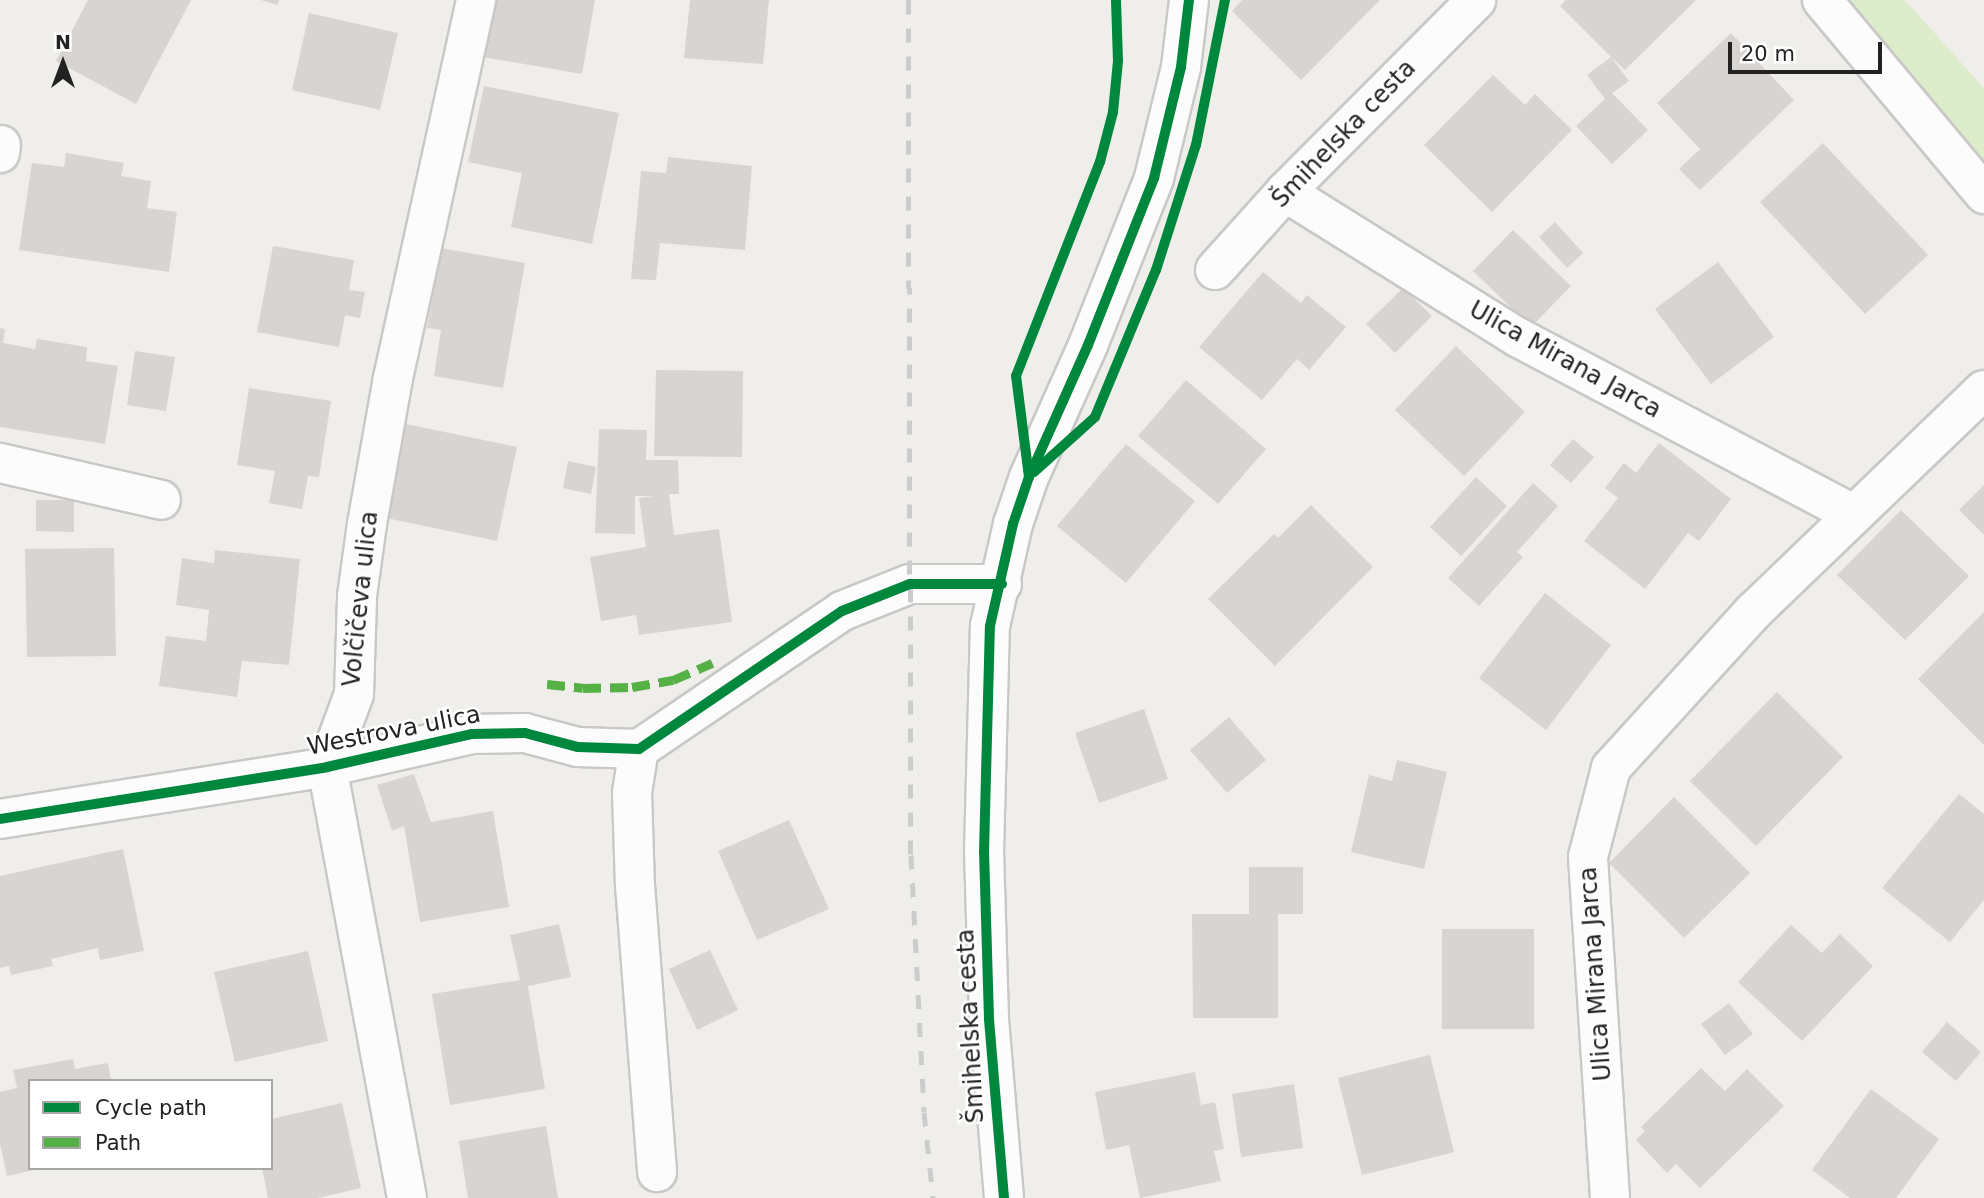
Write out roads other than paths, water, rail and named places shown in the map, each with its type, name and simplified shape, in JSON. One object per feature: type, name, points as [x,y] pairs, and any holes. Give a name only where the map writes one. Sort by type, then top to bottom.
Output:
[{"type":"street","name":"Volčičeva ulica","points":[[327,767],[354,694],[357,596],[367,524],[393,379],[476,0]]},
{"type":"street","name":"Šmihelska cesta","points":[[1004,1198],[989,1019],[984,852],[990,626],[1002,584],[1013,524],[1029,477],[1088,345],[1154,178],[1181,67],[1189,0]]},
{"type":"street","name":"Šmihelska cesta","points":[[1215,270],[1285,192],[1476,0]]},
{"type":"street","points":[[1822,0],[1984,194]]},
{"type":"street","points":[[0,152],[1,145]]},
{"type":"street","name":"Ulica Mirana Jarca","points":[[1285,192],[1519,338],[1853,514]]},
{"type":"street","name":"Ulica Mirana Jarca","points":[[1610,1198],[1588,857],[1611,768],[1753,612],[1984,390]]},
{"type":"street","points":[[0,463],[161,500]]},
{"type":"street","points":[[657,1172],[635,885],[632,792],[639,749],[842,611],[911,584],[1002,584]]},
{"type":"street","name":"Westrova ulica","points":[[0,819],[327,767],[472,734],[526,733],[578,747],[639,749]]},
{"type":"street","points":[[327,767],[407,1198]]},
{"type":"railway","points":[[908,0],[911,855],[924,1112],[933,1198]]}]
